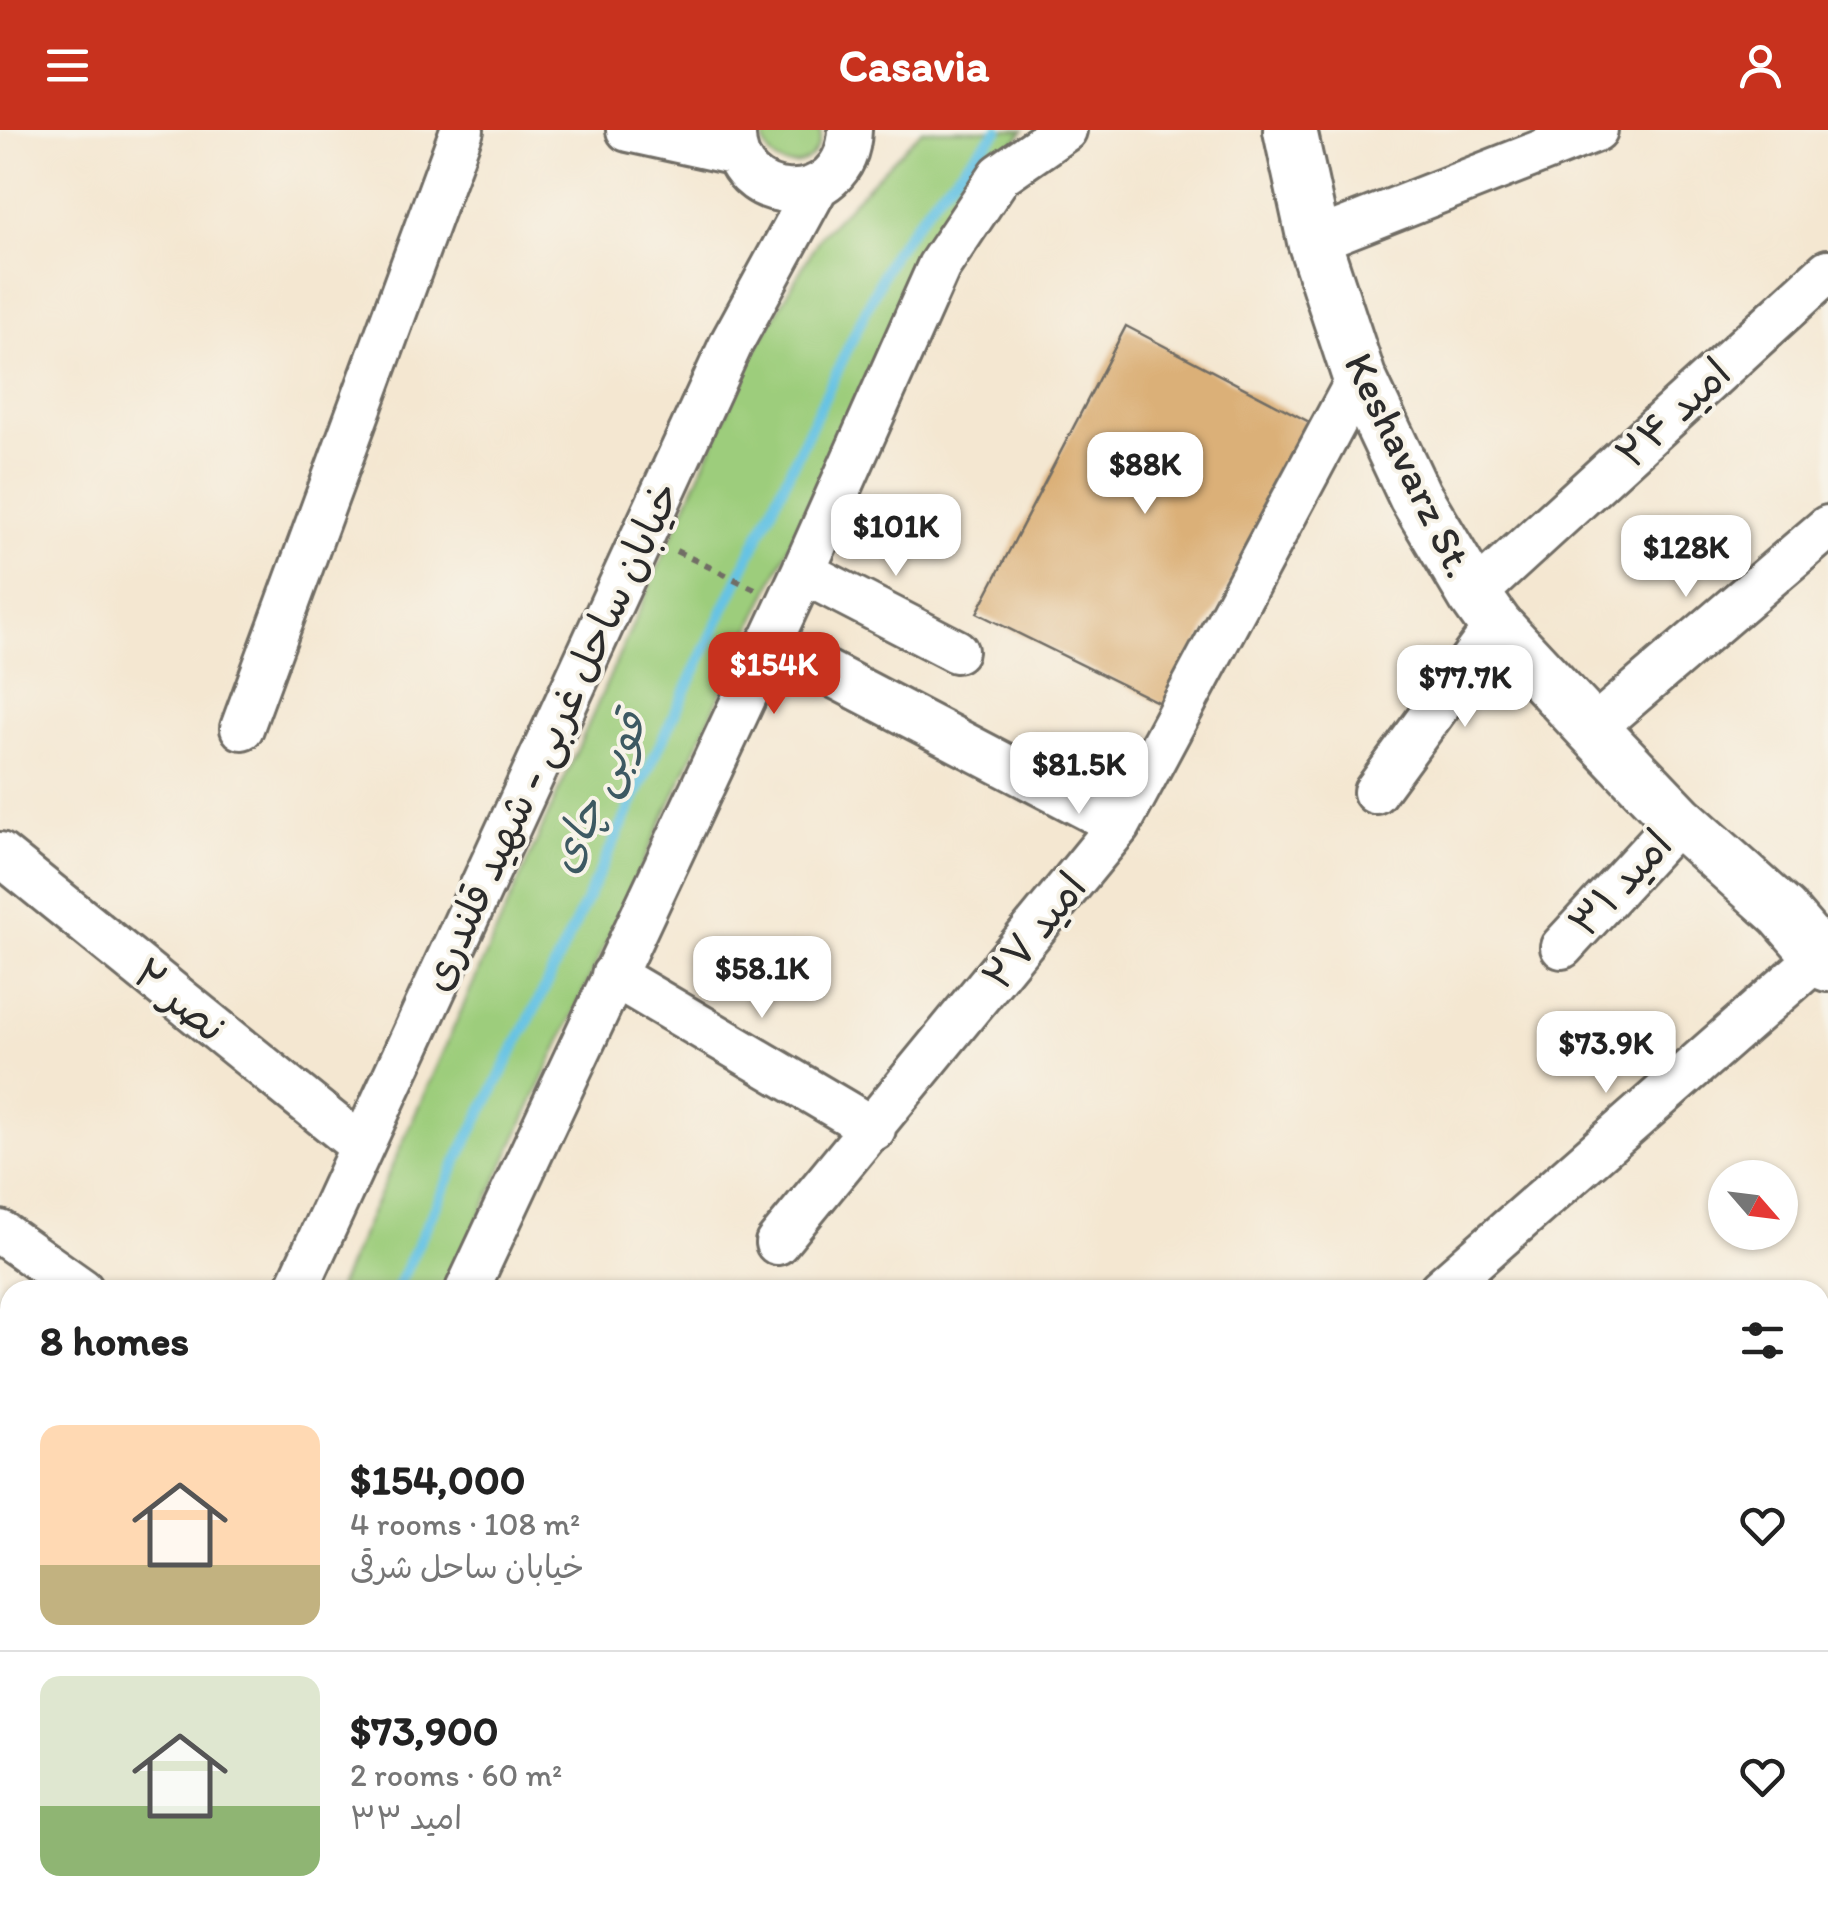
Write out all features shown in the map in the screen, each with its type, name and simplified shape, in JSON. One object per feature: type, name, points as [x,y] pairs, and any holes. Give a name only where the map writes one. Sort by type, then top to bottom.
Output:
[{"type":"main road","name":"Keshavarz St.","points":[[1290,130],[1314,241],[1359,376],[1415,496],[1485,610],[1679,820],[1806,905],[1824,960]]},
{"type":"street","points":[[242,728],[462,130]]},
{"type":"street","points":[[628,130],[736,142],[746,171],[778,191],[797,192],[844,152]]},
{"type":"street","points":[[473,1280],[786,606],[938,266],[1000,175],[1065,130]]},
{"type":"street","points":[[1314,241],[1596,130]]},
{"type":"street","name":"خیابان ساحل غربی - شهید قلندری","points":[[301,1280],[731,344],[844,152]]},
{"type":"street","name":"امید ۲۴","points":[[1376,792],[1485,610],[1828,271]]},
{"type":"street","name":"امید ۲۷","points":[[778,1243],[1120,825],[1359,376]]},
{"type":"street","points":[[1592,729],[1828,527]]},
{"type":"street","points":[[786,606],[956,651]]},
{"type":"street","points":[[786,606],[1120,825]]},
{"type":"street","name":"امید ۳۱","points":[[1562,946],[1679,820]]},
{"type":"street","name":"نصر ۲","points":[[0,854],[361,1146]]},
{"type":"street","points":[[1452,1280],[1824,960]]},
{"type":"street","points":[[613,976],[874,1128]]},
{"type":"street","points":[[0,1232],[68,1280]]},
{"type":"path","points":[[642,535],[786,606]]},
{"type":"green space","points":[[763,130],[821,130],[812,156],[791,165],[771,156]]},
{"type":"green space","points":[[922,130],[1024,130],[918,266],[451,1280],[341,1280],[753,354],[821,235]]},
{"type":"building","points":[[1126,326],[1313,424],[1166,706],[977,613]]},
{"type":"waterway","name":"قوبی چای","points":[[401,1280],[538,1002],[893,253],[939,193],[998,130]]}]
